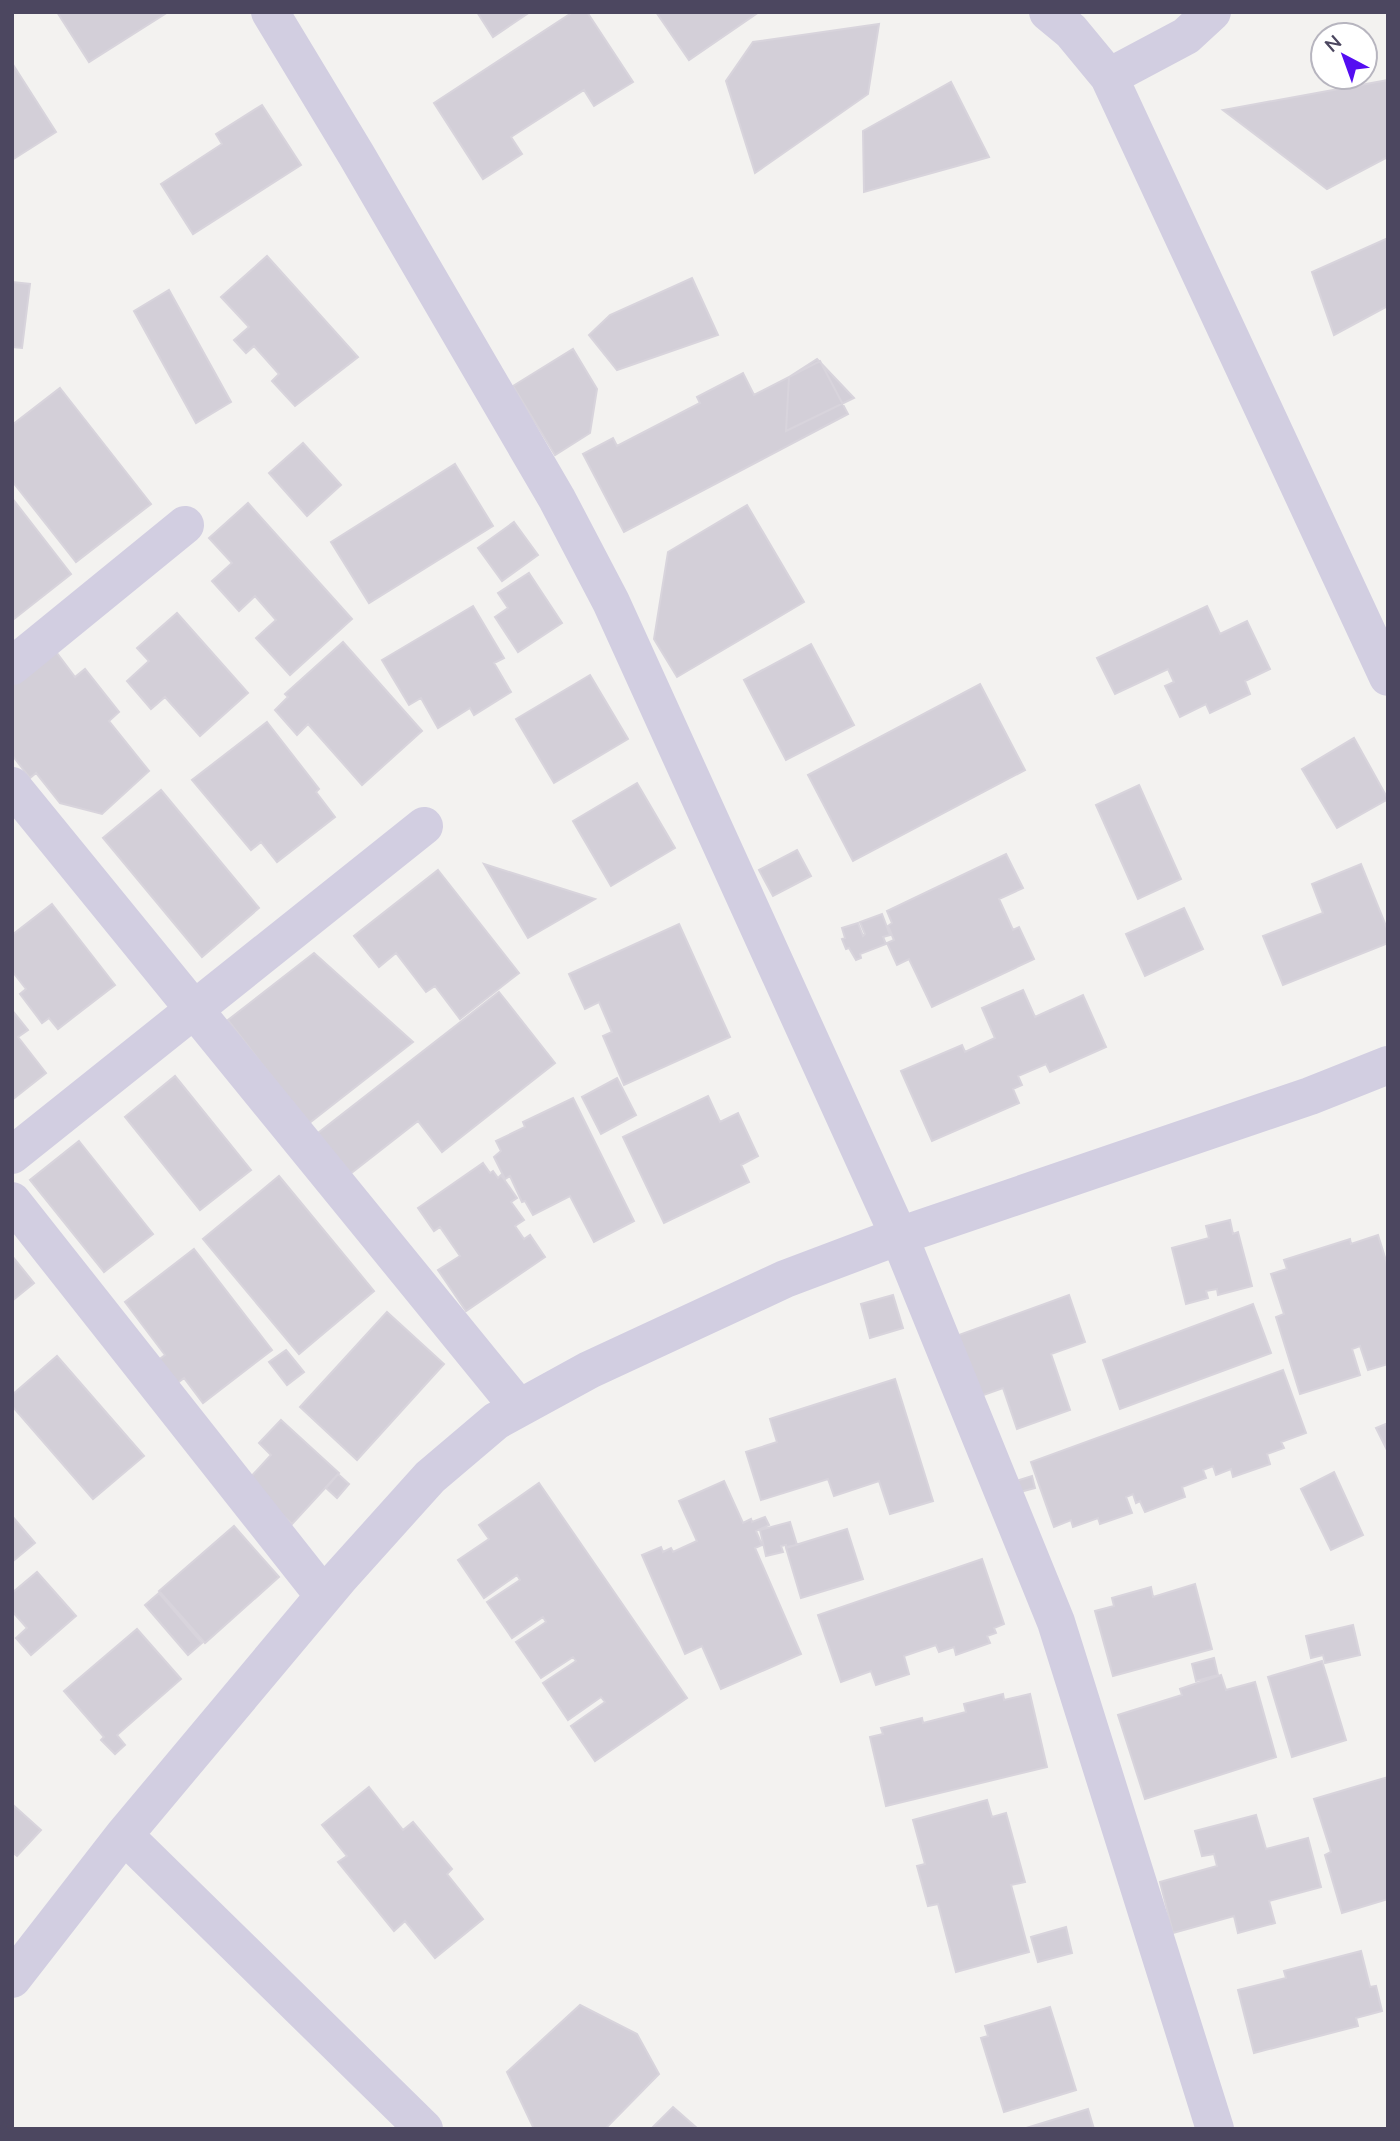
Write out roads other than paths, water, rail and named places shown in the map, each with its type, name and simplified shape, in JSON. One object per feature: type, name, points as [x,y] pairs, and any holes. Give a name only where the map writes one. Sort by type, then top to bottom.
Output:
[{"type":"street","points":[[270,12],[557,499],[611,602],[899,1236],[1056,1622],[1216,2129]]},
{"type":"street","points":[[1048,12],[1071,30],[1109,78],[1388,677]]},
{"type":"street","points":[[1109,78],[1186,36],[1212,12]]},
{"type":"street","points":[[12,666],[185,525]]},
{"type":"street","points":[[12,786],[519,1408]]},
{"type":"street","points":[[12,1155],[424,825]]},
{"type":"street","points":[[12,1979],[124,1835],[324,1596],[430,1477],[496,1421],[589,1370],[785,1279],[899,1236],[1310,1096],[1388,1065]]},
{"type":"street","points":[[12,1202],[324,1596]]},
{"type":"street","points":[[124,1835],[424,2129]]}]
